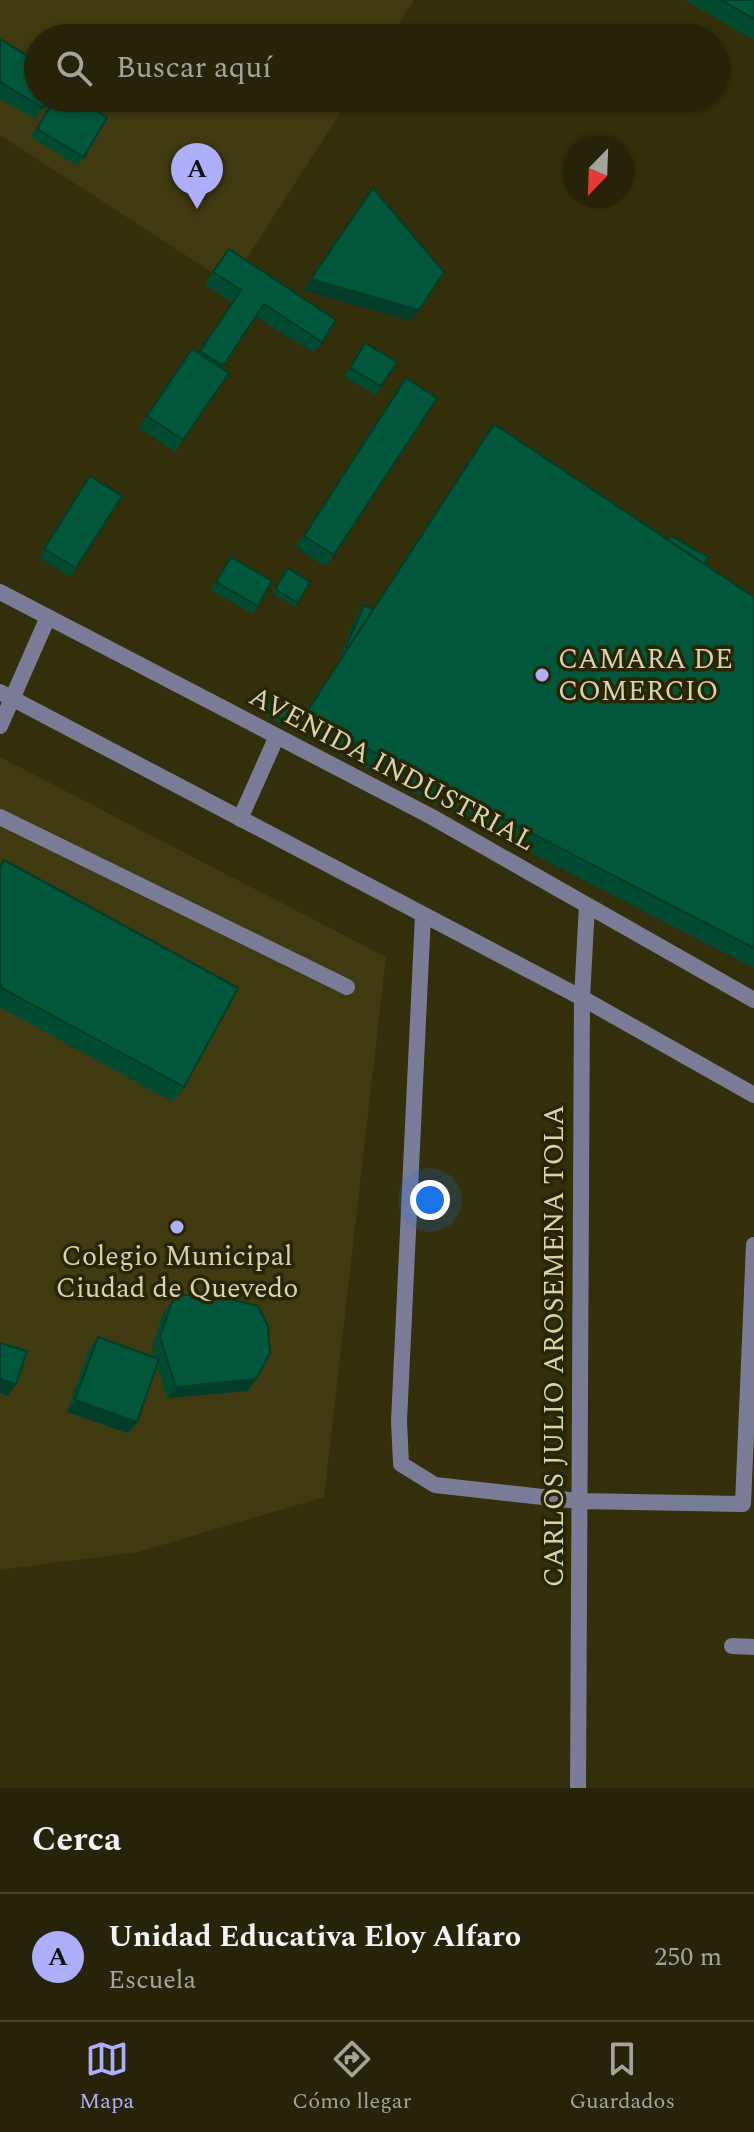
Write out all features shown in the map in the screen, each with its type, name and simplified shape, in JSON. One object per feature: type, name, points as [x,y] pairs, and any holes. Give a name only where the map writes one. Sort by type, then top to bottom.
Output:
[{"type":"street","name":"AVENIDA INDUSTRIAL","points":[[0,592],[432,817],[754,1000]]},
{"type":"street","points":[[0,726],[6,695],[48,617]]},
{"type":"street","points":[[6,695],[582,998],[754,1095]]},
{"type":"street","points":[[240,819],[277,736]]},
{"type":"street","points":[[0,817],[347,987]]},
{"type":"street","name":"CARLOS JULIO AROSEMENA TOLA","points":[[578,1788],[582,998],[587,905]]},
{"type":"street","points":[[423,915],[400,1405],[401,1464],[435,1485],[578,1501],[749,1504],[754,1245]]},
{"type":"street","points":[[732,1646],[754,1647]]},
{"type":"shaded area","points":[[0,0],[414,0],[398,24],[24,24],[24,112],[341,112],[230,284],[0,135]]},
{"type":"shaded area","name":"Colegio Municipal Ciudad de Quevedo","points":[[0,757],[386,957],[324,1497],[138,1552],[0,1570]]},
{"type":"building","points":[[721,0],[754,0],[754,19]]},
{"type":"building","points":[[0,39],[24,54],[24,97],[0,82]]},
{"type":"building","points":[[47,112],[99,112],[107,117],[84,157],[37,129]]},
{"type":"building","points":[[373,188],[444,272],[419,310],[311,279]]},
{"type":"building","points":[[229,249],[336,320],[322,342],[264,304],[223,366],[200,351],[241,290],[213,272]]},
{"type":"building","points":[[365,343],[397,362],[381,386],[350,368]]},
{"type":"building","points":[[192,349],[229,373],[183,440],[147,416]]},
{"type":"building","points":[[406,378],[437,398],[334,555],[304,536]]},
{"type":"building","name":"CAMARA DE COMERCIO","points":[[494,424],[754,597],[754,948],[304,716]]},
{"type":"building","points":[[90,476],[122,496],[76,568],[44,549]]},
{"type":"building","points":[[671,536],[708,557],[704,564],[668,540]]},
{"type":"building","points":[[231,557],[272,581],[258,606],[216,582]]},
{"type":"building","points":[[288,568],[310,582],[298,603],[275,589]]},
{"type":"building","points":[[364,605],[373,609],[348,648],[346,647]]},
{"type":"building","points":[[274,693],[306,710],[297,727],[265,710]]},
{"type":"building","points":[[4,860],[238,988],[184,1087],[0,987],[0,867]]},
{"type":"building","points":[[177,1295],[213,1295],[258,1306],[268,1326],[270,1353],[256,1379],[176,1387],[160,1337]]},
{"type":"building","points":[[98,1337],[159,1359],[137,1422],[75,1400]]},
{"type":"building","points":[[0,1343],[27,1351],[16,1384],[0,1379]]},
{"type":"place","name":"Unidad Educativa Eloy Alfaro","points":[[197,209]]},
{"type":"place","name":"CAMARA DE COMERCIO","points":[[542,675]]},
{"type":"place","name":"Colegio Municipal Ciudad de Quevedo","points":[[177,1227]]}]
